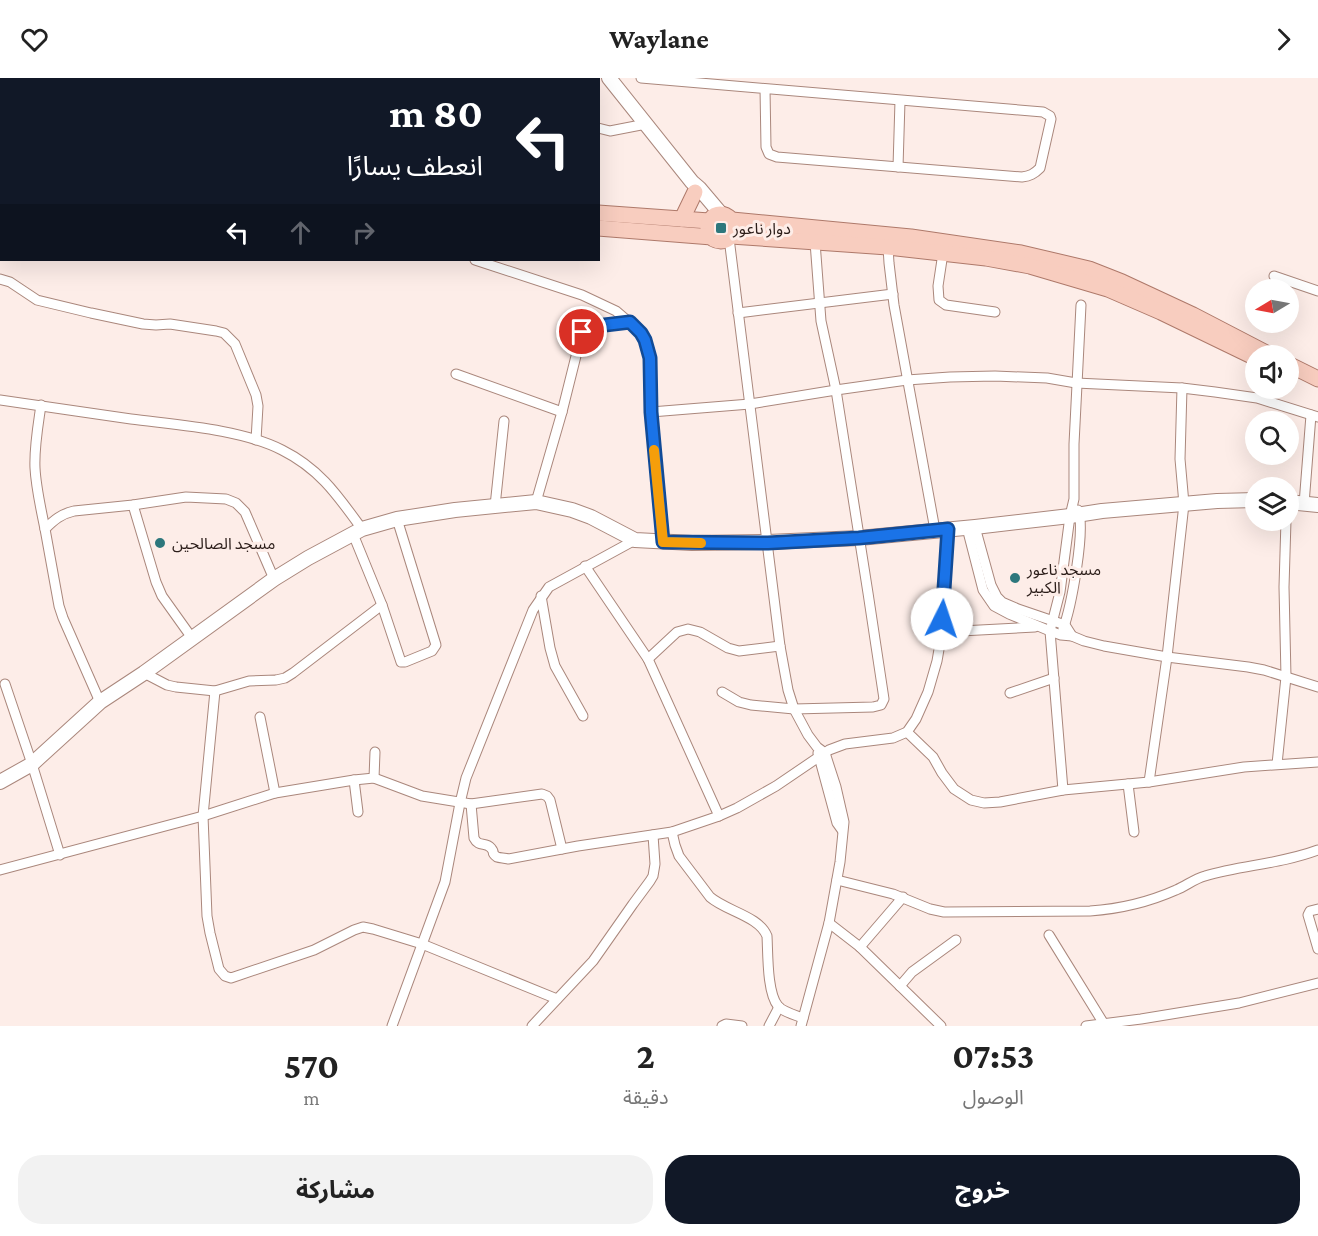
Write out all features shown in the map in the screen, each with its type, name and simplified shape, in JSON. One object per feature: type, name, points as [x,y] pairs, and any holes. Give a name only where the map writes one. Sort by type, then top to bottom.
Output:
[{"type":"main road","points":[[682,219],[693,187]]},
{"type":"main road","points":[[600,213],[682,219],[719,218],[911,237],[1021,253],[1089,269],[1122,282],[1251,345]]},
{"type":"main road","points":[[719,218],[734,228],[723,238]]},
{"type":"main road","points":[[719,218],[708,226],[708,232],[723,238]]},
{"type":"main road","points":[[600,228],[888,247],[986,258],[1030,266],[1108,290],[1161,312],[1245,353]]},
{"type":"main road","points":[[1299,370],[1318,379]]},
{"type":"main road","points":[[1299,380],[1318,389]]},
{"type":"street","points":[[609,78],[719,218]]},
{"type":"street","points":[[641,78],[1043,112],[1051,119],[1040,168],[1029,177],[777,157],[769,154],[766,147],[765,89]]},
{"type":"street","points":[[898,168],[900,101]]},
{"type":"street","points":[[600,128],[610,130],[646,124]]},
{"type":"street","points":[[672,832],[679,856],[710,897],[763,928],[767,936],[771,990],[774,1000],[779,1007],[802,1022],[829,923],[844,822],[820,752],[794,709],[788,690],[780,646],[733,275],[723,238]]},
{"type":"street","points":[[722,692],[744,703],[794,709],[873,707],[883,703],[884,699],[836,390],[821,321],[815,242]]},
{"type":"street","points":[[471,804],[476,842],[491,848],[494,855],[499,858],[508,859],[672,832],[719,816],[753,799],[820,752],[845,744],[893,738],[908,732],[916,719],[933,677],[942,632],[941,530],[907,380],[894,305],[888,247]]},
{"type":"street","points":[[943,253],[938,286],[938,297],[942,303],[995,312]]},
{"type":"street","points":[[478,261],[582,295],[616,311],[641,333],[650,358],[651,412],[663,542]]},
{"type":"street","points":[[1274,276],[1318,291]]},
{"type":"street","points":[[0,279],[10,282],[37,300],[53,304],[143,324],[170,324],[216,330],[228,336],[235,344],[256,395],[258,406],[256,440]]},
{"type":"street","points":[[738,313],[893,294]]},
{"type":"street","points":[[1052,644],[1061,635],[1065,625],[1077,565],[1074,444],[1081,305]]},
{"type":"street","points":[[536,502],[582,332],[588,327],[630,322]]},
{"type":"street","points":[[456,374],[562,412]]},
{"type":"street","points":[[651,412],[750,404],[907,380],[950,377],[1047,378],[1077,383],[1182,388],[1249,397],[1315,416],[1304,504]]},
{"type":"street","points":[[1149,782],[1167,657],[1184,504],[1180,459],[1182,388]]},
{"type":"street","points":[[0,400],[202,428],[256,440],[284,451],[318,475],[330,487],[357,532],[401,662],[405,663],[432,651],[436,645],[397,519]]},
{"type":"street","points":[[41,405],[35,468],[59,606],[100,702]]},
{"type":"street","points":[[495,506],[504,421]]},
{"type":"street","points":[[45,529],[64,513],[186,497],[226,500],[236,503],[244,512],[274,579]]},
{"type":"street","points":[[0,782],[32,764],[100,702],[274,579],[357,532],[397,519],[455,510],[536,502],[591,517],[635,540],[768,543],[859,538],[1075,516],[1102,511],[1245,500]]},
{"type":"street","points":[[1299,503],[1318,505]]},
{"type":"street","points":[[133,505],[162,596],[192,638]]},
{"type":"street","points":[[1064,790],[1050,631],[1075,516]]},
{"type":"street","points":[[971,527],[997,597],[1007,605],[1065,625],[1072,636]]},
{"type":"street","points":[[971,527],[979,577],[986,597],[999,609],[1061,635],[1104,646],[1248,667],[1318,687]]},
{"type":"street","points":[[1277,764],[1286,677],[1286,531]]},
{"type":"street","points":[[392,1026],[445,882],[466,778],[533,610],[549,587],[635,540]]},
{"type":"street","points":[[585,566],[648,659],[719,816]]},
{"type":"street","points":[[541,596],[555,666],[583,716]]},
{"type":"street","points":[[144,673],[167,685],[215,691],[249,681],[285,678],[382,605]]},
{"type":"street","points":[[942,632],[1039,627]]},
{"type":"street","points":[[648,659],[677,632],[688,629],[700,632],[728,648],[739,651],[780,646]]},
{"type":"street","points":[[1010,693],[1054,678]]},
{"type":"street","points":[[5,684],[60,855]]},
{"type":"street","points":[[215,691],[203,816],[207,916],[219,969],[225,976],[231,978],[314,950],[363,927],[422,944],[557,999]]},
{"type":"street","points":[[260,717],[275,793]]},
{"type":"street","points":[[908,732],[933,757],[954,789],[971,800],[984,803],[1064,790],[1149,782],[1220,770],[1318,762]]},
{"type":"street","points":[[374,778],[375,752]]},
{"type":"street","points":[[0,870],[203,816],[275,793],[374,778],[422,796],[460,803],[471,804],[542,794],[550,800],[562,849]]},
{"type":"street","points":[[354,780],[358,812]]},
{"type":"street","points":[[1128,784],[1134,832]]},
{"type":"street","points":[[532,1026],[593,961],[650,881],[655,864],[653,835]]},
{"type":"street","points":[[837,880],[877,889],[944,912],[1105,910],[1164,895],[1203,876],[1286,860],[1318,850]]},
{"type":"street","points":[[860,947],[903,897]]},
{"type":"street","points":[[1318,909],[1310,911],[1308,915],[1318,949]]},
{"type":"street","points":[[829,923],[860,947],[941,1026]]},
{"type":"street","points":[[1049,935],[1104,1024]]},
{"type":"street","points":[[900,986],[912,972],[956,940]]},
{"type":"street","points":[[1086,1026],[1239,1003],[1318,983]]},
{"type":"street","points":[[769,1026],[779,1007]]},
{"type":"street","points":[[722,1026],[726,1024],[742,1026]]},
{"type":"slow traffic","points":[[654,450],[663,542],[701,543]]},
{"type":"place","name":"دوار ناعور","points":[[721,228]]},
{"type":"place","name":"مسجد الصالحين","points":[[160,543]]},
{"type":"place","name":"مسجد ناعور الكبير","points":[[1015,578]]},
{"type":"route","points":[[582,332],[588,327],[630,322],[645,340],[650,358],[651,412],[663,542],[768,543],[859,538],[948,529],[942,619]]}]
